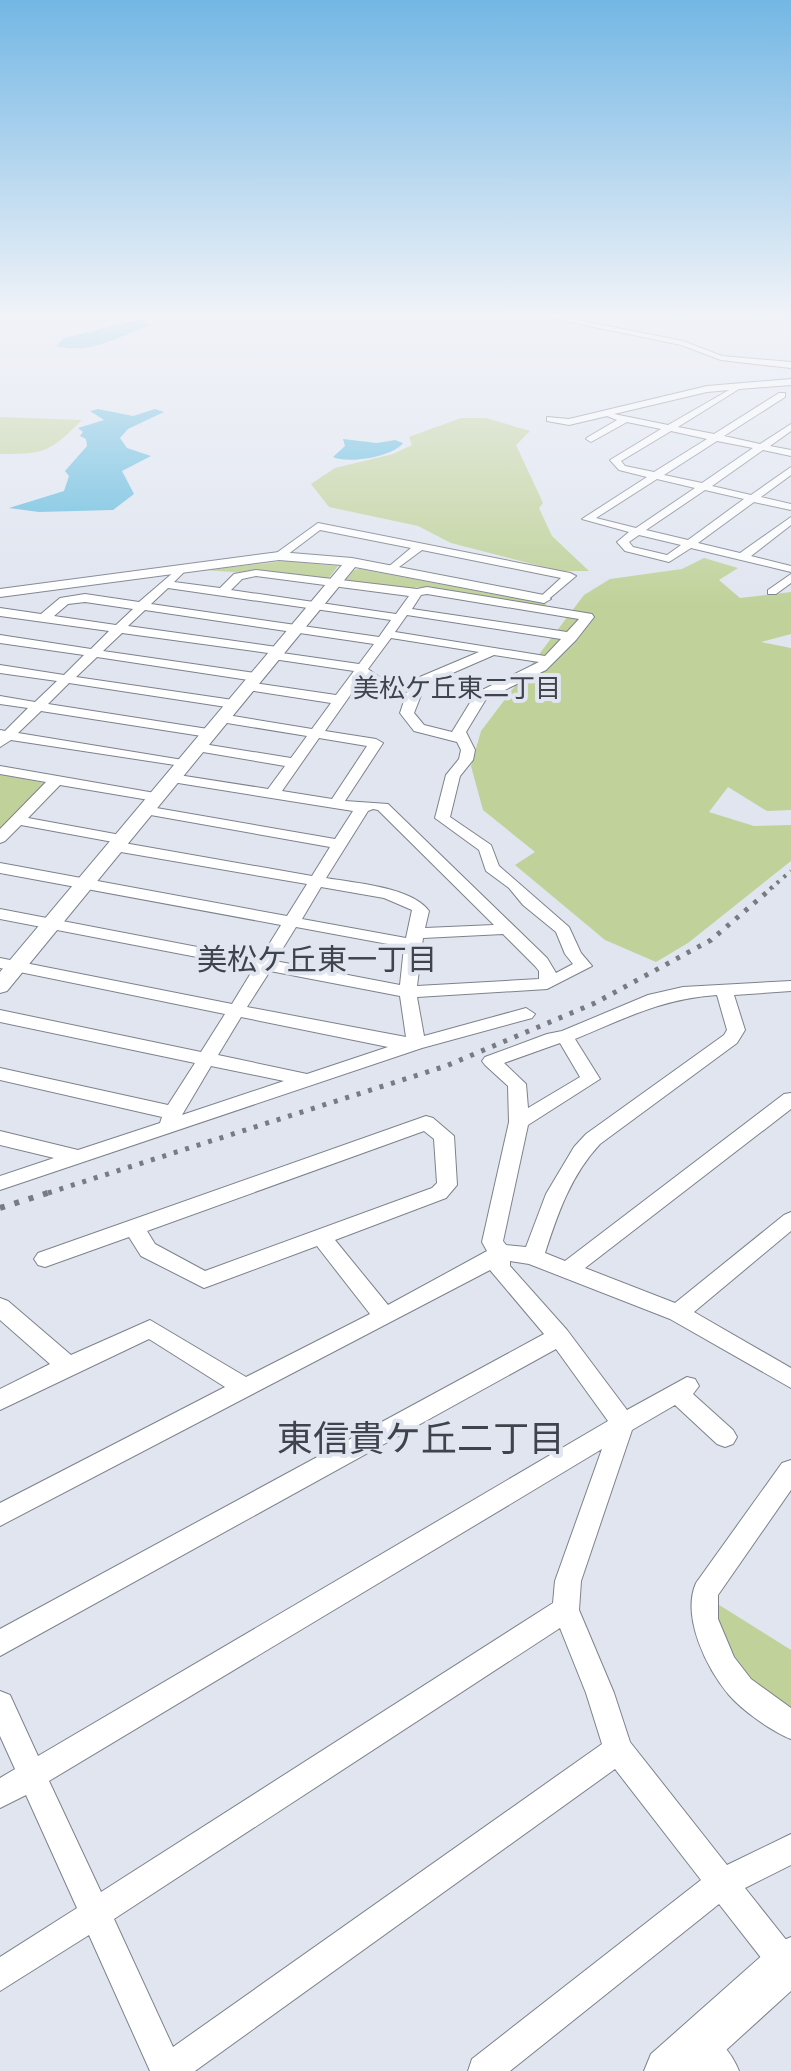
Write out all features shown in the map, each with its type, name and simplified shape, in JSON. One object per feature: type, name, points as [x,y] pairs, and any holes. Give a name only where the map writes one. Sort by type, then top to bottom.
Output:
[{"type":"main road","points":[[696,2062],[789,1965]]},
{"type":"street","points":[[550,419],[569,422],[614,412]]},
{"type":"street","points":[[680,412],[693,415]]},
{"type":"street","points":[[699,412],[615,460],[622,468],[791,507]]},
{"type":"street","points":[[760,412],[587,519],[791,569]]},
{"type":"street","points":[[604,414],[791,453]]},
{"type":"street","points":[[591,439],[626,419]]},
{"type":"street","points":[[791,427],[622,542],[629,549],[669,559],[791,470]]},
{"type":"street","points":[[742,557],[791,520]]},
{"type":"street","points":[[0,605],[6,593],[279,556],[352,562],[544,599],[570,576],[318,526],[279,556]]},
{"type":"street","points":[[391,570],[420,546]]},
{"type":"street","points":[[0,986],[8,965],[51,923],[352,562]]},
{"type":"street","points":[[3,737],[182,568]]},
{"type":"street","points":[[0,914],[408,992],[547,984],[583,966],[573,954],[563,930],[492,868],[486,848],[442,818],[453,775],[466,760],[468,750],[459,732],[481,696],[541,667],[588,617],[427,590],[417,593],[256,573],[238,576],[223,592]]},
{"type":"street","points":[[772,592],[791,577]]},
{"type":"street","points":[[165,584],[572,637]]},
{"type":"street","points":[[272,794],[417,593]]},
{"type":"street","points":[[44,618],[64,601],[85,598],[549,660]]},
{"type":"street","points":[[0,612],[275,653],[361,670],[388,690],[411,699]]},
{"type":"street","points":[[0,639],[93,653],[340,700]]},
{"type":"street","points":[[462,739],[419,728],[407,713],[411,699],[420,682],[493,651]]},
{"type":"street","points":[[0,669],[233,704]]},
{"type":"street","points":[[0,700],[203,740],[294,763]]},
{"type":"street","points":[[221,718],[376,743],[336,804]]},
{"type":"street","points":[[3,737],[177,771],[272,794],[362,808],[373,805],[383,807],[548,971],[547,984]]},
{"type":"street","points":[[0,770],[339,844]]},
{"type":"street","points":[[0,838],[56,780]]},
{"type":"street","points":[[171,1119],[205,1059],[362,808]]},
{"type":"street","points":[[17,820],[388,894],[418,907],[421,911],[408,992],[416,1044]]},
{"type":"street","points":[[0,868],[291,922],[415,939],[508,929]]},
{"type":"street","points":[[8,965],[398,1043],[431,1042],[526,1014]]},
{"type":"street","points":[[623,1423],[559,1336],[500,1268],[499,1252],[492,1242],[519,1122],[517,1084],[491,1061],[553,1038],[565,1037],[654,999],[683,992],[791,986]]},
{"type":"street","points":[[533,1257],[561,1179],[574,1157],[593,1139],[731,1039],[736,1030],[724,989]]},
{"type":"street","points":[[0,1016],[310,1081]]},
{"type":"street","points":[[519,1122],[591,1079],[565,1037]]},
{"type":"street","points":[[0,1183],[79,1157],[171,1119],[310,1081],[416,1044]]},
{"type":"street","points":[[0,1074],[164,1111],[171,1119]]},
{"type":"street","points":[[568,1270],[791,1099]]},
{"type":"street","points":[[45,1259],[426,1123],[444,1136],[447,1185],[439,1193],[204,1280],[148,1250],[134,1228]]},
{"type":"street","points":[[0,1138],[79,1157]]},
{"type":"street","points":[[678,1313],[791,1220]]},
{"type":"street","points":[[322,1238],[384,1316]]},
{"type":"street","points":[[0,1515],[474,1270],[499,1252],[512,1251],[533,1257],[678,1313],[791,1379]]},
{"type":"street","points":[[0,1307],[68,1366]]},
{"type":"street","points":[[0,1400],[150,1329],[245,1388]]},
{"type":"street","points":[[0,1643],[559,1336]]},
{"type":"street","points":[[0,1794],[682,1390],[725,1437]]},
{"type":"street","points":[[623,1423],[568,1581],[566,1610],[600,1693],[618,1750],[720,1884],[789,1965]]},
{"type":"street","points":[[791,1470],[705,1592],[705,1619],[724,1666],[741,1688],[791,1725]]},
{"type":"street","points":[[0,1975],[566,1610]]},
{"type":"street","points":[[0,1705],[167,2071],[618,1750]]},
{"type":"street","points":[[484,2071],[720,1884],[791,1849]]},
{"type":"green space","points":[[0,417],[82,420],[46,449],[0,454]]},
{"type":"green space","points":[[461,418],[486,418],[530,431],[516,445],[543,503],[539,508],[552,536],[589,571],[559,571],[451,543],[418,526],[329,507],[311,484],[335,468],[393,454],[412,445],[409,437]]},
{"type":"green space","points":[[704,558],[738,568],[719,580],[740,598],[791,592],[791,634],[761,642],[791,648],[791,810],[767,811],[728,787],[709,812],[754,826],[791,825],[791,861],[688,943],[656,962],[605,940],[515,865],[535,852],[483,810],[471,766],[481,731],[584,595],[610,579],[682,569]]},
{"type":"green space","points":[[285,561],[338,566],[328,579],[205,570]]},
{"type":"green space","points":[[354,570],[546,604],[545,607],[416,587],[345,581]]},
{"type":"green space","points":[[0,774],[45,783],[0,832]]},
{"type":"green space","points":[[716,1603],[791,1650],[791,1713],[747,1683],[714,1624]]},
{"type":"water","points":[[91,412],[133,416],[147,412],[164,412],[128,429],[120,438],[127,448],[151,456],[122,471],[134,494],[113,510],[39,512],[9,508],[64,491],[69,476],[65,471],[87,446],[86,439],[80,436],[83,432],[78,428],[104,420]]},
{"type":"water","points":[[343,439],[377,443],[395,440],[403,443],[390,452],[348,460],[333,457],[345,446]]},
{"type":"railway","points":[[770,889],[791,871]]},
{"type":"railway","points":[[48,1193],[446,1066],[595,1003],[711,940],[773,887]]},
{"type":"railway","points":[[0,1208],[54,1191]]},
{"type":"district","name":"美松ケ丘東二丁目","points":[[457,688]]},
{"type":"district","name":"美松ケ丘東一丁目","points":[[317,960]]},
{"type":"district","name":"東信貴ケ丘二丁目","points":[[421,1438]]}]
